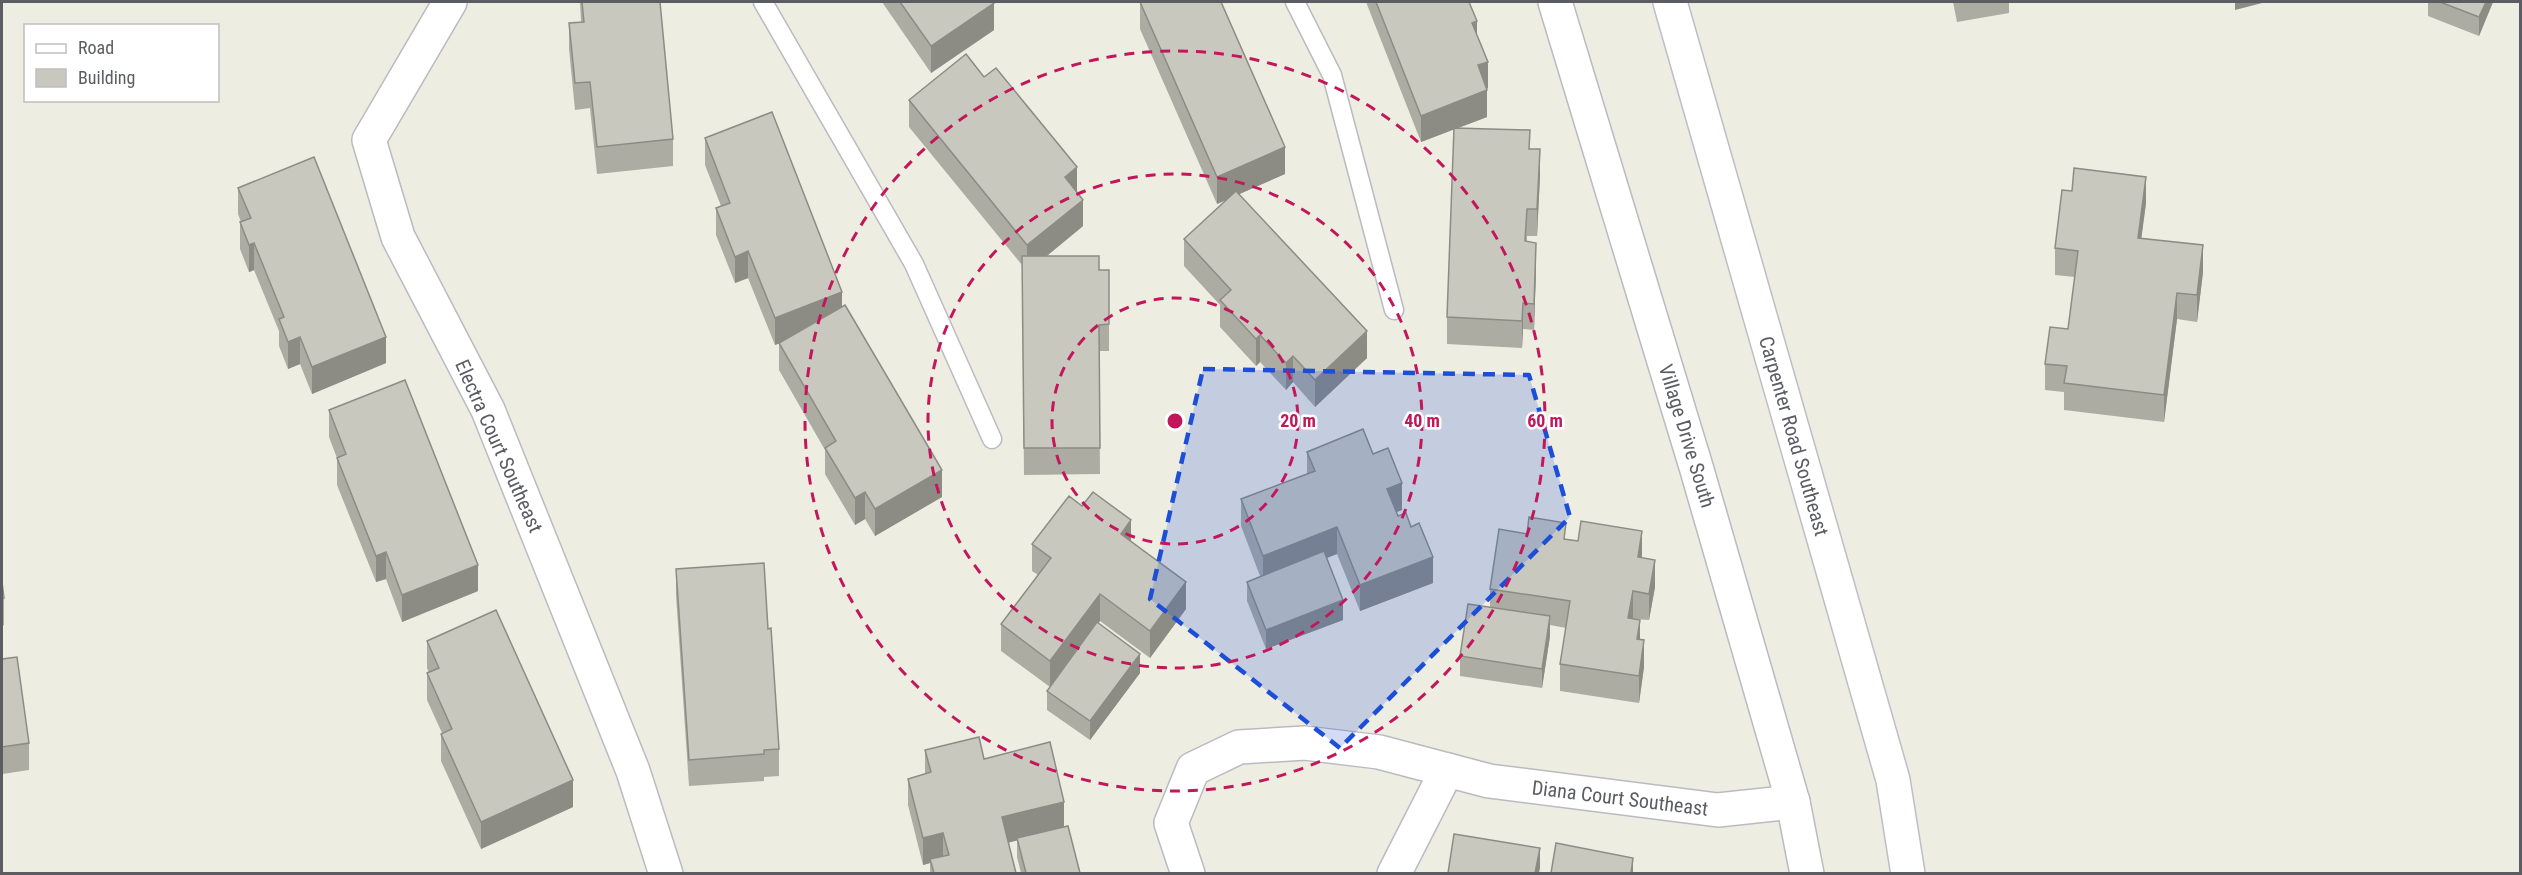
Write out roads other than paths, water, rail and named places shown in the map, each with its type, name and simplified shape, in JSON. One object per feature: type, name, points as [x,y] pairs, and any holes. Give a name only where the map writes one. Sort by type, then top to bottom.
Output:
[{"type":"street","name":"Electra Court Southeast","points":[[450,2],[369,140],[398,237],[492,421],[633,771],[666,873]]},
{"type":"street","name":"Village Drive South","points":[[1555,2],[1697,470],[1793,802],[1807,873]]},
{"type":"street","name":"Carpenter Road Southeast","points":[[1670,2],[1893,780],[1908,873]]},
{"type":"street","name":"Diana Court Southeast","points":[[1188,873],[1171,823],[1193,769],[1239,747],[1305,743],[1379,752],[1489,781],[1718,810],[1793,802]]},
{"type":"street","points":[[1394,873],[1448,770]]},
{"type":"lane","points":[[763,2],[914,264],[992,439]]},
{"type":"lane","points":[[1295,2],[1332,75],[1394,310]]}]
